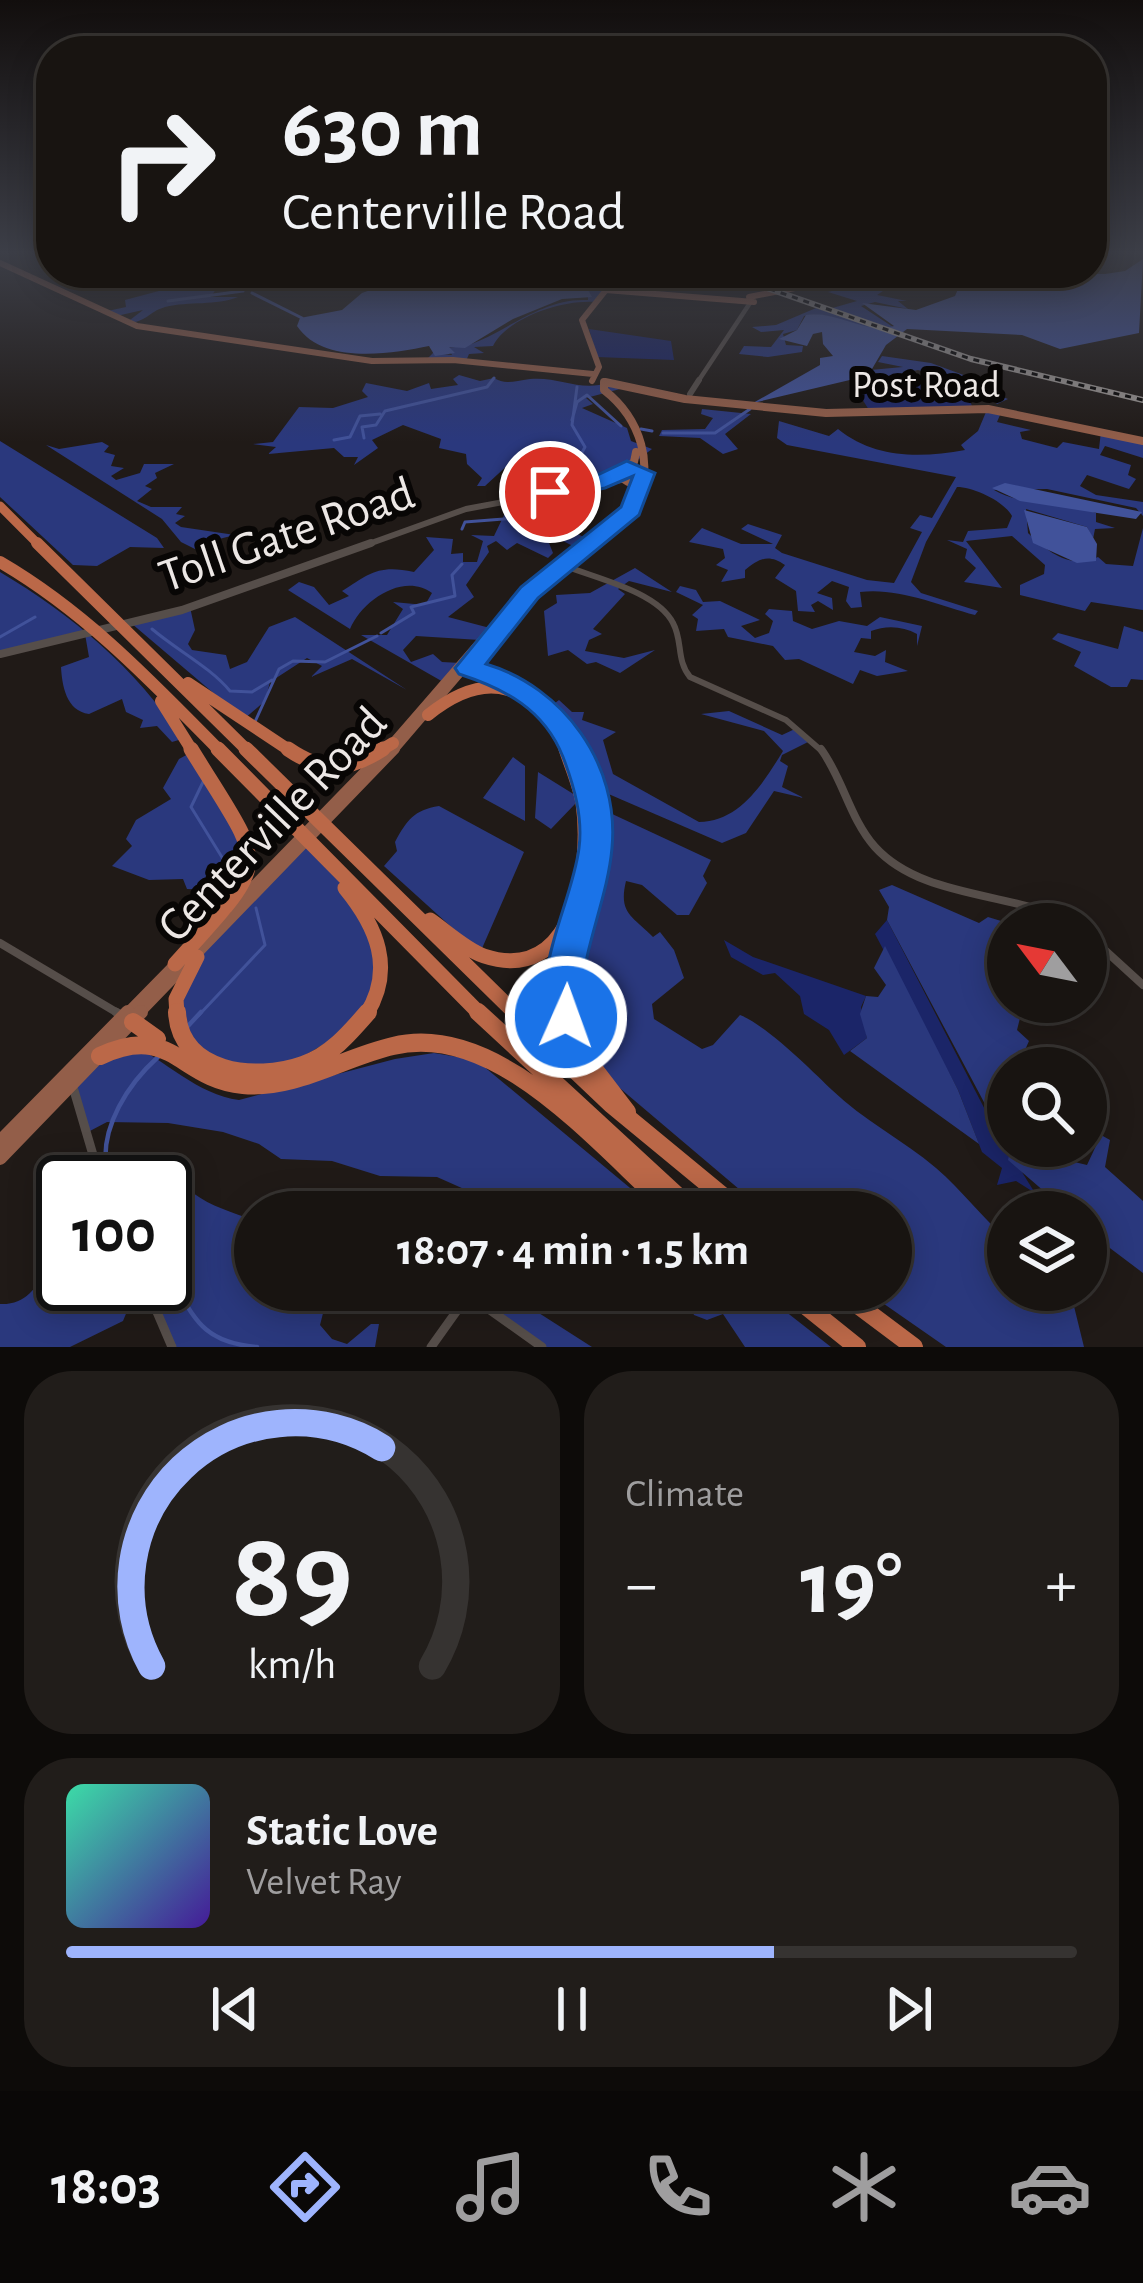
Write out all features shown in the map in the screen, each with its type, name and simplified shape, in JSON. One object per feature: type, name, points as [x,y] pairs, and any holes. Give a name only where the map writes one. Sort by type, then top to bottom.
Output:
[{"type":"highway","points":[[1,507],[402,904],[633,1124],[716,1191]]},
{"type":"highway","points":[[0,562],[114,644],[515,1049],[672,1191]]},
{"type":"highway","points":[[114,644],[167,709],[249,843],[254,868],[175,964]]},
{"type":"highway","points":[[151,656],[326,770],[363,764],[392,742]]},
{"type":"highway","points":[[463,668],[507,679],[539,700],[569,736],[587,777],[596,846],[565,975],[564,1003],[577,1046],[633,1124]]},
{"type":"highway","points":[[402,904],[479,960],[528,961],[550,949],[565,932],[587,850],[587,811],[576,766],[554,727],[527,698],[501,687],[475,687],[450,696],[428,716]]},
{"type":"highway","points":[[197,957],[176,994],[174,1018],[183,1043],[204,1063],[236,1074],[275,1075],[322,1058],[349,1037],[379,991],[382,947],[364,910],[316,851]]},
{"type":"highway","points":[[128,1019],[209,1076],[262,1085],[388,1046],[426,1041],[466,1046],[512,1075],[649,1191]]},
{"type":"highway","points":[[100,1055],[131,1040],[161,1042]]},
{"type":"highway","points":[[812,1311],[857,1347]]},
{"type":"highway","points":[[866,1311],[914,1347]]},
{"type":"main road","name":"Post Road","points":[[115,316],[137,326],[372,361],[452,360],[570,371],[706,400],[849,413],[995,410],[1143,441]]},
{"type":"main road","points":[[587,316],[582,320],[599,367],[592,377],[632,428],[636,458],[622,475]]},
{"type":"main road","points":[[592,316],[586,326],[606,379],[604,390],[622,403]]},
{"type":"main road","points":[[685,396],[743,316]]},
{"type":"main road","points":[[626,386],[611,390],[638,430],[642,475],[638,496]]},
{"type":"main road","points":[[622,475],[642,475]]},
{"type":"main road","points":[[622,475],[642,475]]},
{"type":"main road","points":[[622,475],[638,496]]},
{"type":"main road","name":"Toll Gate Road","points":[[0,654],[182,610],[470,508],[622,475]]},
{"type":"main road","name":"Centerville Road","points":[[0,1142],[197,957],[428,716],[514,605],[631,510],[638,496]]},
{"type":"main road","name":"Centerville Road","points":[[0,1158],[100,1055],[175,964],[463,668]]},
{"type":"street","points":[[562,564],[667,614],[676,631],[678,659],[689,677],[766,708],[808,736],[834,767],[862,830],[884,856],[922,876],[1023,903]]},
{"type":"street","points":[[0,943],[128,1019]]},
{"type":"street","points":[[1107,952],[1143,985]]},
{"type":"street","points":[[72,1084],[93,1155]]},
{"type":"street","points":[[431,1347],[461,1304],[472,1300],[489,1306],[542,1347]]},
{"type":"street","points":[[157,1311],[172,1347]]},
{"type":"shaded area","points":[[521,316],[465,348],[449,347],[455,353],[435,356],[429,346],[396,352],[340,352],[309,338],[297,326],[300,318]]},
{"type":"shaded area","points":[[529,316],[510,327],[493,346],[474,347],[484,353],[469,354],[466,361],[426,360],[433,353],[452,355],[448,347],[479,341]]},
{"type":"shaded area","points":[[805,316],[828,316],[862,326],[894,326],[880,316],[1140,316],[1139,333],[1060,349],[1022,335],[907,329],[886,345],[872,369],[854,379],[753,403],[820,365],[820,358],[833,356],[823,344],[822,332],[813,334],[807,346],[779,339],[797,330]]},
{"type":"shaded area","points":[[806,316],[797,330],[783,334],[786,345],[803,346],[802,352],[768,357],[739,354],[744,346],[771,347],[784,330],[761,332],[752,327]]},
{"type":"shaded area","points":[[825,316],[840,316],[881,329]]},
{"type":"shaded area","points":[[847,316],[876,316],[893,327],[882,329]]},
{"type":"shaded area","points":[[589,329],[671,341],[674,360],[597,357]]},
{"type":"shaded area","points":[[882,356],[931,363],[1008,399],[997,404],[988,392],[971,392],[973,399],[966,399],[950,387],[949,378],[918,370],[884,377],[870,370],[903,367],[878,362]]},
{"type":"shaded area","points":[[914,372],[932,384],[965,388],[972,406],[869,410],[859,394]]},
{"type":"shaded area","points":[[459,375],[480,381],[541,379],[589,386],[609,382],[620,389],[586,398],[593,404],[582,408],[627,428],[631,441],[652,449],[610,481],[552,492],[554,482],[541,478],[545,469],[511,462],[485,486],[477,486],[482,478],[467,464],[466,454],[439,448],[441,439],[403,425],[372,440],[378,448],[354,465],[358,457],[344,457],[334,448],[268,454],[276,447],[253,444],[273,442],[299,407],[333,408],[368,397],[362,391],[366,383],[407,391],[429,383],[431,389],[458,385],[453,379]]},
{"type":"shaded area","points":[[702,409],[751,414],[725,434],[738,449],[723,454],[700,438],[659,436],[662,430],[705,429],[713,418],[701,414]]},
{"type":"shaded area","points":[[986,412],[1000,415],[997,422],[1031,430],[1020,432],[1022,439],[1057,448],[1063,442],[1099,449],[1101,431],[1143,441],[1143,458],[1105,446],[1100,455],[1131,465],[1128,475],[1136,479],[1129,489],[1087,475],[1080,486],[1096,495],[1143,502],[1143,516],[1136,508],[1047,489],[994,490],[1096,513],[1096,522],[1115,528],[1095,529],[1093,539],[1087,527],[1026,509],[1028,533],[1069,560],[1098,557],[1106,564],[1133,566],[1143,528],[1143,610],[1091,602],[1085,611],[1020,595],[1020,585],[1044,574],[1045,565],[1012,536],[966,541],[1002,588],[964,582],[976,568],[965,558],[967,549],[947,540],[963,542],[968,531],[1007,528],[1012,516],[995,500],[964,488],[957,487],[926,542],[911,582],[921,593],[978,611],[975,615],[874,591],[860,592],[862,607],[851,608],[846,601],[849,587],[832,581],[817,593],[832,598],[833,610],[818,601],[811,605],[815,612],[798,611],[796,591],[775,578],[785,565],[764,559],[745,570],[745,578],[721,582],[728,570],[716,565],[725,558],[723,549],[689,542],[702,528],[741,544],[773,544],[741,529],[748,524],[782,535],[775,548],[782,553],[867,580],[894,583],[922,532],[910,528],[920,515],[932,518],[956,477],[787,445],[777,438],[779,421],[829,436],[838,429],[883,451],[932,454],[965,450],[961,445],[978,431]]},
{"type":"shaded area","points":[[0,441],[157,538],[164,548],[130,547],[97,566],[73,565],[0,497]]},
{"type":"shaded area","points":[[102,442],[109,446],[104,452],[115,455],[111,466],[124,468],[111,476],[116,480],[140,473],[144,464],[174,464],[155,473],[157,478],[145,486],[152,489],[137,501],[151,507],[182,507],[176,514],[185,516],[175,523],[181,527],[235,535],[207,542],[219,551],[201,552],[181,542],[162,519],[46,445],[59,449]]},
{"type":"shaded area","points":[[1005,483],[1142,512],[1136,519],[1020,501],[992,488]]},
{"type":"shaded area","points":[[536,494],[545,503],[594,512],[574,532],[593,542],[581,550],[557,538],[549,543],[553,553],[548,558],[517,543],[507,550],[496,541],[487,546],[489,552],[466,585],[474,597],[448,617],[490,628],[480,640],[416,636],[403,650],[411,662],[433,654],[442,662],[461,663],[445,683],[361,635],[387,635],[403,609],[393,602],[425,605],[432,593],[409,586],[385,592],[364,608],[350,629],[288,590],[299,582],[314,587],[329,605],[349,596],[342,591],[375,572],[414,572],[434,550],[426,537],[453,539],[451,554],[463,553],[463,562],[477,562],[483,541],[471,535],[494,536],[505,513],[526,506],[528,495]]},
{"type":"shaded area","points":[[1024,510],[1087,527],[1097,544],[1096,561],[1077,563],[1033,543]]},
{"type":"shaded area","points":[[635,568],[672,592],[629,581],[618,589],[625,594],[593,629],[602,634],[589,640],[585,651],[624,658],[655,650],[620,673],[596,662],[587,664],[568,650],[548,656],[544,611],[557,603],[556,595],[590,593]]},
{"type":"shaded area","points":[[0,572],[101,645],[144,689],[182,739],[172,742],[157,726],[140,728],[143,720],[126,712],[122,699],[89,714],[70,703],[61,667],[89,657],[85,634],[0,654]]},
{"type":"shaded area","points":[[680,586],[696,590],[703,602],[720,601],[760,620],[741,626],[755,638],[769,633],[773,621],[765,614],[769,609],[792,611],[793,621],[812,629],[839,621],[867,626],[880,617],[922,626],[917,646],[917,634],[900,628],[877,629],[871,631],[871,639],[861,638],[854,652],[875,656],[886,650],[885,662],[908,671],[877,676],[860,670],[853,684],[799,659],[785,660],[773,646],[728,637],[724,629],[696,631],[698,619],[692,615],[703,605],[676,592]]},
{"type":"shaded area","points":[[190,607],[195,630],[188,644],[192,650],[226,655],[230,669],[247,662],[269,627],[295,617],[407,690],[352,659],[311,677],[322,666],[307,658],[270,682],[265,701],[244,719],[131,623]]},
{"type":"shaded area","points":[[1124,626],[1143,632],[1143,680],[1131,679],[1127,687],[1111,687],[1074,666],[1081,652],[1052,639],[1058,633],[1118,649]]},
{"type":"shaded area","points":[[559,700],[572,712],[584,712],[582,720],[616,732],[603,740],[613,774],[699,822],[739,808],[783,751],[764,731],[701,714],[729,711],[782,735],[797,728],[812,740],[782,755],[780,761],[788,766],[782,787],[804,798],[774,791],[746,833],[722,843],[590,786],[570,739],[547,709]]},
{"type":"shaded area","points":[[190,753],[246,848],[235,891],[187,889],[183,879],[149,880],[112,866],[132,846],[126,839],[136,820],[171,799],[163,788],[179,759]]},
{"type":"shaded area","points":[[513,757],[525,766],[525,821],[483,798]]},
{"type":"shaded area","points":[[538,772],[575,795],[575,804],[551,829],[535,818]]},
{"type":"shaded area","points":[[439,806],[524,852],[480,953],[384,866],[397,851],[395,842],[408,822],[417,813]]},
{"type":"shaded area","points":[[595,806],[711,860],[703,876],[707,883],[689,915],[677,915],[642,885],[626,881],[624,901],[629,914],[653,937],[660,932],[674,950],[684,978],[652,1004],[654,1019],[702,1049],[713,1045],[740,1015],[762,1028],[844,1101],[936,1168],[987,1219],[987,1311],[1075,1311],[1084,1347],[946,1347],[894,1311],[912,1311],[912,1191],[741,1191],[589,1062],[565,974],[592,874]]},
{"type":"shaded area","points":[[308,845],[362,908],[381,942],[365,1019],[273,1075],[194,1053],[175,997],[198,956]]},
{"type":"shaded area","points":[[892,885],[979,923],[987,918],[987,1023],[1019,1023],[1017,1030],[1029,1041],[1026,1047],[987,1047],[987,1108],[887,920],[889,907],[879,890]]},
{"type":"shaded area","points":[[887,920],[987,1114],[987,1156],[958,1090],[875,934]]},
{"type":"shaded area","points":[[724,940],[753,957],[866,996],[861,1007],[867,1038],[844,1055],[829,1030],[804,1014],[800,996],[775,973],[763,975],[731,957]]},
{"type":"shaded area","points":[[885,946],[958,1090],[979,1144],[850,1051],[867,1038],[860,1014],[866,996],[878,997],[886,985],[874,968]]},
{"type":"shaded area","points":[[126,1041],[196,1084],[239,1100],[395,1059],[434,1053],[476,1060],[634,1191],[468,1191],[437,1177],[380,1176],[332,1161],[281,1159],[259,1144],[223,1132],[168,1123],[107,1122],[88,1132],[73,1087]]},
{"type":"shaded area","points":[[1016,1167],[1105,1167],[1143,1201],[1143,1273],[1107,1246],[1107,1191],[1044,1191]]},
{"type":"shaded area","points":[[1019,1167],[1034,1191],[1016,1181],[997,1185],[1002,1168]]},
{"type":"shaded area","points":[[192,1193],[234,1213],[234,1311],[324,1311],[320,1325],[332,1339],[347,1344],[371,1324],[379,1324],[375,1347],[172,1347],[156,1311],[192,1311]]},
{"type":"shaded area","points":[[36,1285],[36,1311],[127,1311],[123,1321],[70,1347],[0,1347],[0,1304],[13,1303]]},
{"type":"shaded area","points":[[489,1311],[536,1311],[592,1347],[542,1347]]},
{"type":"shaded area","points":[[692,1311],[785,1311],[831,1347],[745,1347],[723,1314],[707,1320]]},
{"type":"waterway","points":[[298,316],[302,318]]},
{"type":"waterway","points":[[364,438],[362,427],[376,425],[385,411],[487,387],[494,378]]},
{"type":"waterway","points":[[573,416],[577,387]]},
{"type":"waterway","points":[[573,416],[577,402],[587,395],[621,426]]},
{"type":"waterway","points":[[663,433],[715,433],[750,409]]},
{"type":"waterway","points":[[334,440],[350,437],[360,416],[380,414]]},
{"type":"waterway","points":[[549,490],[587,466],[579,458],[585,447],[572,425],[573,416]]},
{"type":"waterway","points":[[572,420],[573,416]]},
{"type":"waterway","points":[[641,429],[652,431]]},
{"type":"waterway","points":[[462,529],[465,522],[516,518],[535,497]]},
{"type":"waterway","points":[[381,633],[414,613],[411,607],[455,596],[452,575],[462,564]]},
{"type":"waterway","points":[[0,637],[35,617]]},
{"type":"waterway","points":[[152,629],[230,691],[252,692],[272,680]]},
{"type":"waterway","points":[[254,724],[279,669],[293,661],[325,662],[377,636]]},
{"type":"waterway","points":[[204,780],[191,807],[236,880]]},
{"type":"waterway","points":[[199,1015],[265,945],[256,908]]},
{"type":"waterway","points":[[188,1026],[201,1012]]},
{"type":"waterway","points":[[106,1155],[112,1121],[127,1093],[158,1057]]},
{"type":"waterway","points":[[190,1311],[222,1339],[257,1347]]},
{"type":"railway","points":[[847,316],[971,359],[1143,400]]},
{"type":"route","points":[[550,492],[597,484],[627,467],[645,473],[631,510],[530,592],[468,668],[513,682],[546,707],[569,736],[591,790],[596,846],[565,975],[566,1017]]}]
